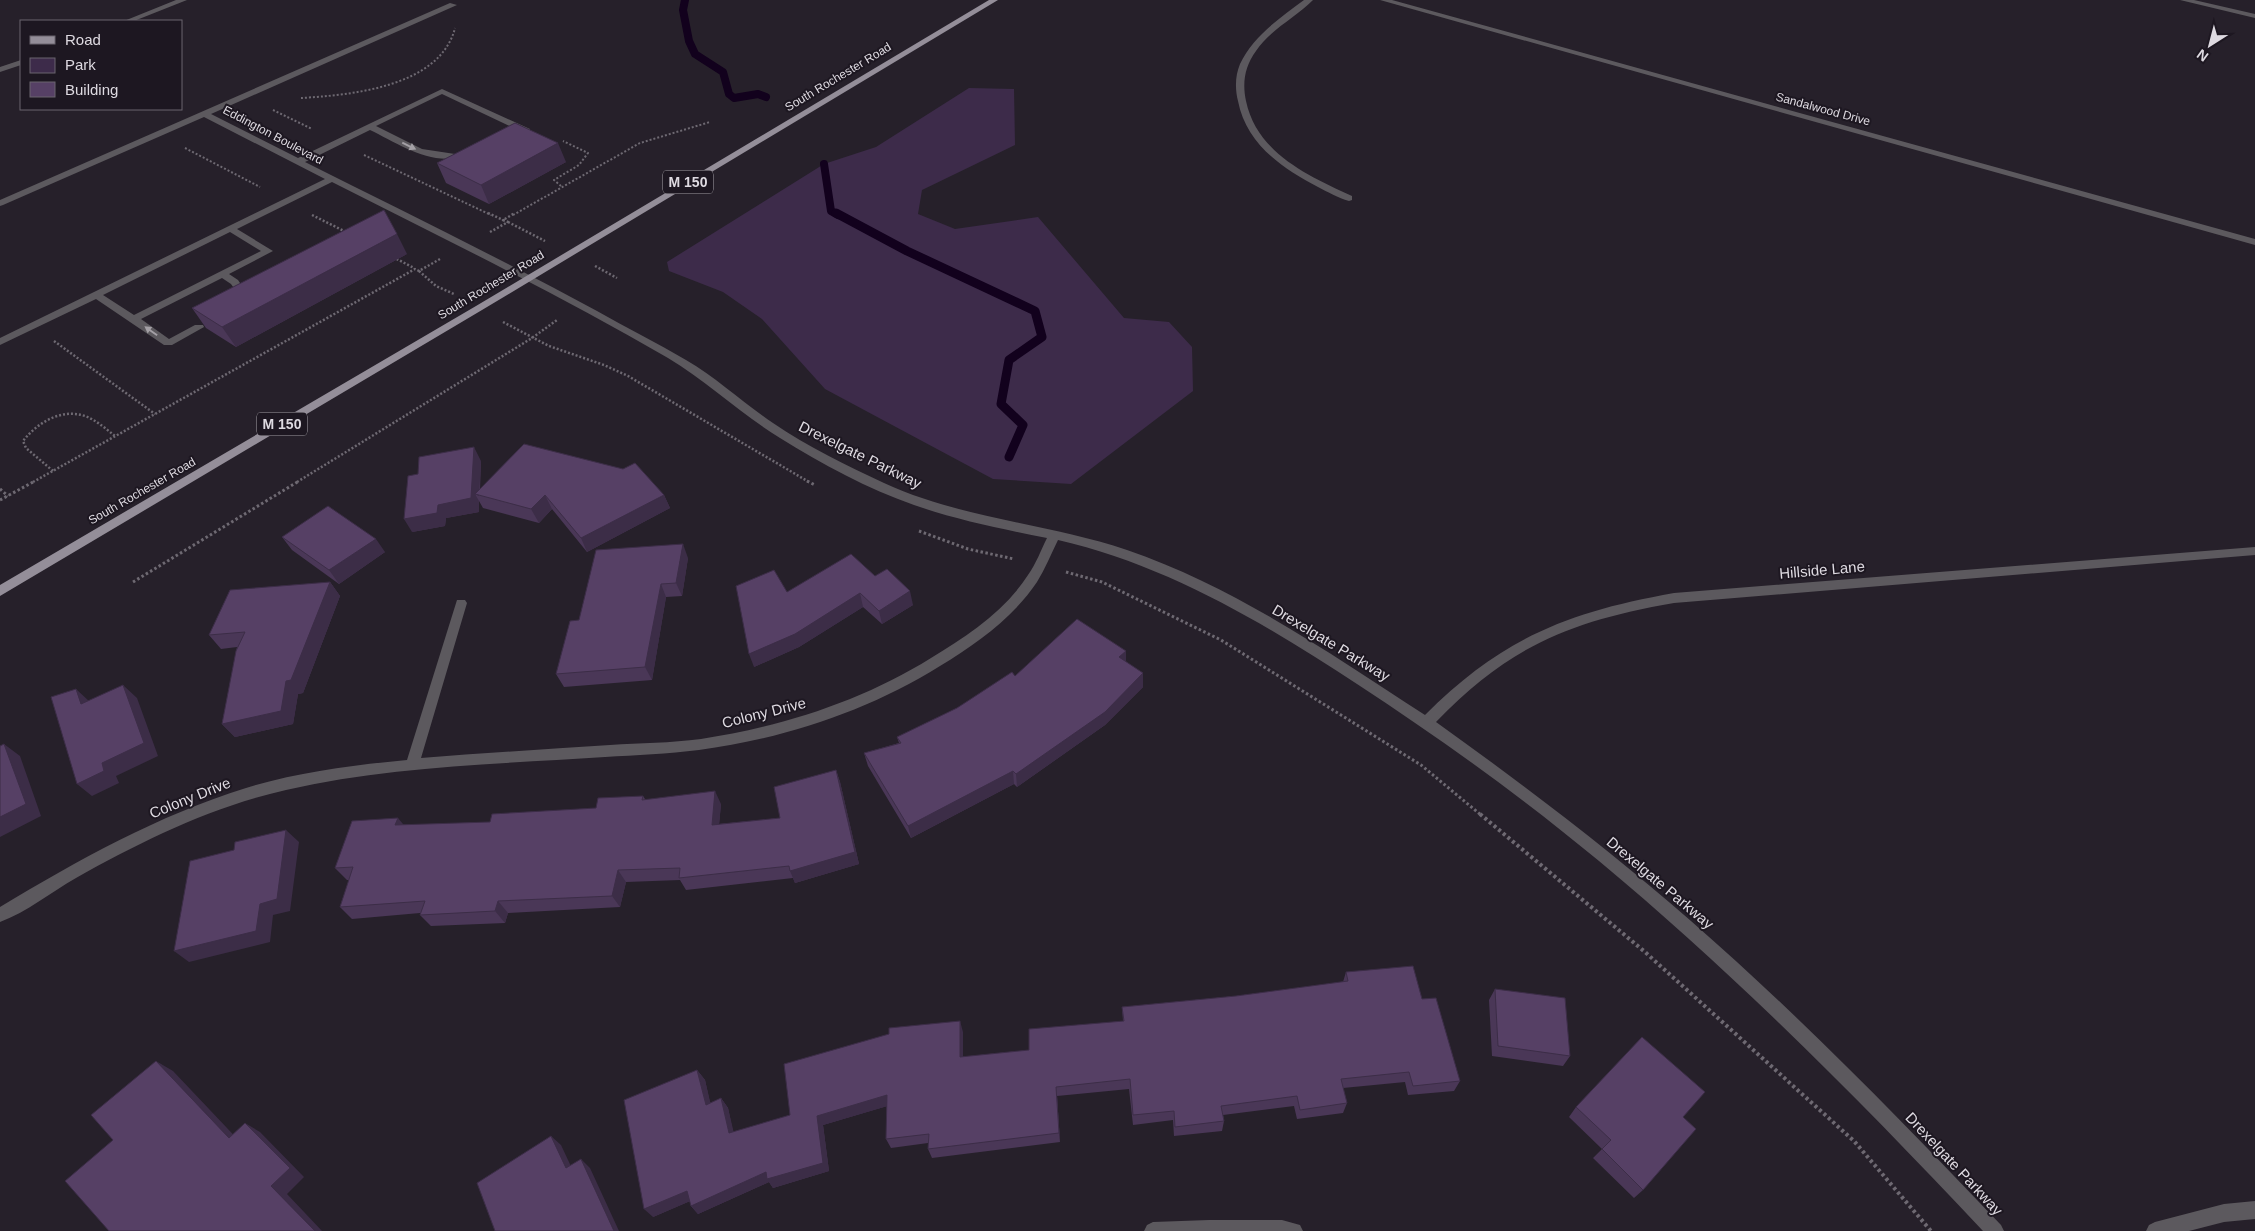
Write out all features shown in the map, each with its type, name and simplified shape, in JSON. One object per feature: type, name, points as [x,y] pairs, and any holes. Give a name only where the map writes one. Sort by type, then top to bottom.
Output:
[{"type":"main road","name":"South Rochester Road","points":[[0,590],[529,278],[994,0]]},
{"type":"street","points":[[131,20],[183,0]]},
{"type":"street","points":[[1309,0],[1266,34],[1246,60],[1239,86],[1241,104],[1251,128],[1266,148],[1287,166],[1312,181],[1349,198]]},
{"type":"street","name":"Sandalwood Drive","points":[[1384,0],[2255,242]]},
{"type":"street","points":[[2184,0],[2255,16]]},
{"type":"street","points":[[2219,0],[2225,9]]},
{"type":"street","points":[[205,114],[453,4]]},
{"type":"street","points":[[0,70],[20,62]]},
{"type":"street","points":[[297,162],[368,126],[442,92],[528,131],[519,135]]},
{"type":"street","name":"Eddington Boulevard","points":[[0,203],[205,114],[529,278]]},
{"type":"street","points":[[368,126],[425,154],[452,156]]},
{"type":"street","points":[[0,342],[331,179]]},
{"type":"street","points":[[134,319],[268,251],[231,229]]},
{"type":"street","points":[[222,274],[235,282],[243,295]]},
{"type":"street","name":"Drexelgate Parkway","points":[[529,278],[684,363],[786,437],[893,492],[935,508],[1094,544],[1133,556],[1190,581],[1264,621],[1372,686],[1427,722],[1510,782],[1622,871],[1699,937],[1804,1033],[1910,1140],[1995,1231]]},
{"type":"street","points":[[97,295],[168,343],[199,327]]},
{"type":"street","name":"Colony Drive","points":[[0,915],[104,854],[152,831],[244,794],[328,776],[412,766],[698,744],[754,734],[857,702],[927,668],[987,626],[1012,604],[1025,589],[1040,565],[1054,536]]},
{"type":"street","name":"Hillside Lane","points":[[1427,722],[1475,676],[1516,648],[1554,628],[1624,606],[1674,598],[2255,551]]},
{"type":"street","points":[[412,766],[461,603]]},
{"type":"street","points":[[2155,1231],[2224,1213],[2255,1210]]},
{"type":"street","points":[[1154,1231],[1246,1229],[1294,1231]]},
{"type":"path","points":[[296,98],[348,94],[400,80],[421,70],[445,52],[454,37],[456,26]]},
{"type":"path","points":[[267,107],[318,132]]},
{"type":"path","points":[[503,220],[640,143],[662,135],[688,132],[710,122]]},
{"type":"path","points":[[562,141],[588,153],[587,158],[582,163],[554,180],[562,187]]},
{"type":"path","points":[[179,145],[268,191]]},
{"type":"path","points":[[364,155],[526,231]]},
{"type":"path","points":[[306,212],[348,234]]},
{"type":"path","points":[[493,230],[508,222]]},
{"type":"path","points":[[390,256],[419,271],[436,286],[449,292]]},
{"type":"path","points":[[419,271],[442,258]]},
{"type":"path","points":[[0,500],[415,269]]},
{"type":"path","points":[[602,270],[618,278]]},
{"type":"path","points":[[133,582],[545,329]]},
{"type":"path","points":[[53,340],[155,414]]},
{"type":"path","points":[[54,471],[26,448],[23,441],[28,432],[41,423],[65,415],[86,416],[114,436]]},
{"type":"path","points":[[0,489],[8,496]]},
{"type":"path","points":[[1102,582],[1221,640],[1421,765],[1645,952],[1854,1141],[1931,1231]]},
{"type":"green space","points":[[969,88],[1014,89],[1015,145],[922,190],[918,214],[955,229],[1038,217],[1124,318],[1169,322],[1192,347],[1193,391],[1071,484],[993,479],[825,389],[762,319],[723,292],[669,271],[667,262],[824,164],[876,147]]},
{"type":"building","points":[[515,123],[558,143],[481,185],[437,163]]},
{"type":"building","points":[[384,210],[397,234],[222,327],[192,308]]},
{"type":"building","points":[[524,444],[623,469],[635,463],[664,495],[581,538],[545,495],[531,509],[475,494]]},
{"type":"building","points":[[474,447],[471,498],[438,505],[437,513],[404,519],[408,476],[418,474],[419,457]]},
{"type":"building","points":[[328,506],[376,539],[329,570],[282,537]]},
{"type":"building","points":[[683,544],[676,583],[661,584],[645,667],[556,674],[570,621],[579,620],[596,550]]},
{"type":"building","points":[[851,554],[875,576],[887,569],[910,591],[879,611],[860,593],[795,634],[749,654],[736,586],[774,570],[787,592]]},
{"type":"building","points":[[330,582],[291,680],[286,681],[281,711],[222,724],[236,651],[245,632],[209,635],[230,590]]},
{"type":"building","points":[[1077,619],[1126,651],[1119,657],[1143,673],[1105,712],[1016,774],[1013,771],[908,826],[864,753],[901,743],[897,737],[957,708],[1012,672],[1015,676]]},
{"type":"building","points":[[123,685],[144,743],[102,763],[104,771],[77,784],[51,697],[76,689],[81,704]]},
{"type":"building","points":[[4,744],[26,804],[0,817],[0,746]]},
{"type":"building","points":[[836,770],[855,852],[790,871],[789,866],[679,878],[680,868],[618,870],[612,896],[498,901],[495,911],[420,915],[425,901],[340,907],[353,867],[335,868],[352,821],[398,818],[395,825],[490,822],[492,814],[596,808],[598,798],[643,796],[642,800],[715,791],[712,825],[780,818],[774,787]]},
{"type":"building","points":[[286,830],[277,899],[260,904],[256,931],[174,951],[190,861],[234,850],[235,842]]},
{"type":"building","points":[[1413,966],[1422,999],[1436,998],[1460,1081],[1413,1086],[1409,1072],[1341,1079],[1347,1103],[1300,1110],[1297,1096],[1221,1106],[1224,1121],[1175,1127],[1174,1111],[1133,1115],[1130,1079],[1056,1087],[1059,1133],[928,1149],[929,1134],[886,1139],[887,1095],[817,1116],[823,1163],[767,1179],[766,1172],[691,1206],[687,1191],[644,1209],[624,1100],[697,1070],[706,1105],[721,1098],[729,1133],[790,1115],[784,1064],[889,1034],[889,1028],[960,1021],[960,1057],[1029,1050],[1029,1029],[1124,1021],[1122,1007],[1236,996],[1348,981],[1346,972]]},
{"type":"building","points":[[1495,989],[1565,998],[1570,1056],[1498,1046]]},
{"type":"building","points":[[1642,1037],[1705,1092],[1683,1117],[1696,1129],[1643,1190],[1602,1149],[1611,1140],[1576,1107]]},
{"type":"building","points":[[156,1061],[229,1138],[245,1123],[290,1168],[271,1186],[315,1231],[109,1231],[65,1181],[113,1140],[91,1115]]},
{"type":"building","points":[[551,1136],[566,1168],[581,1159],[614,1231],[495,1231],[477,1183]]},
{"type":"waterway","points":[[685,0],[683,10],[689,41],[695,54],[723,72],[729,94],[734,98],[758,94],[766,97]]},
{"type":"waterway","points":[[824,164],[831,211],[838,215]]},
{"type":"waterway","points":[[836,213],[907,251],[1035,311],[1042,337],[1009,360],[1001,404],[1023,425],[1009,457]]}]
